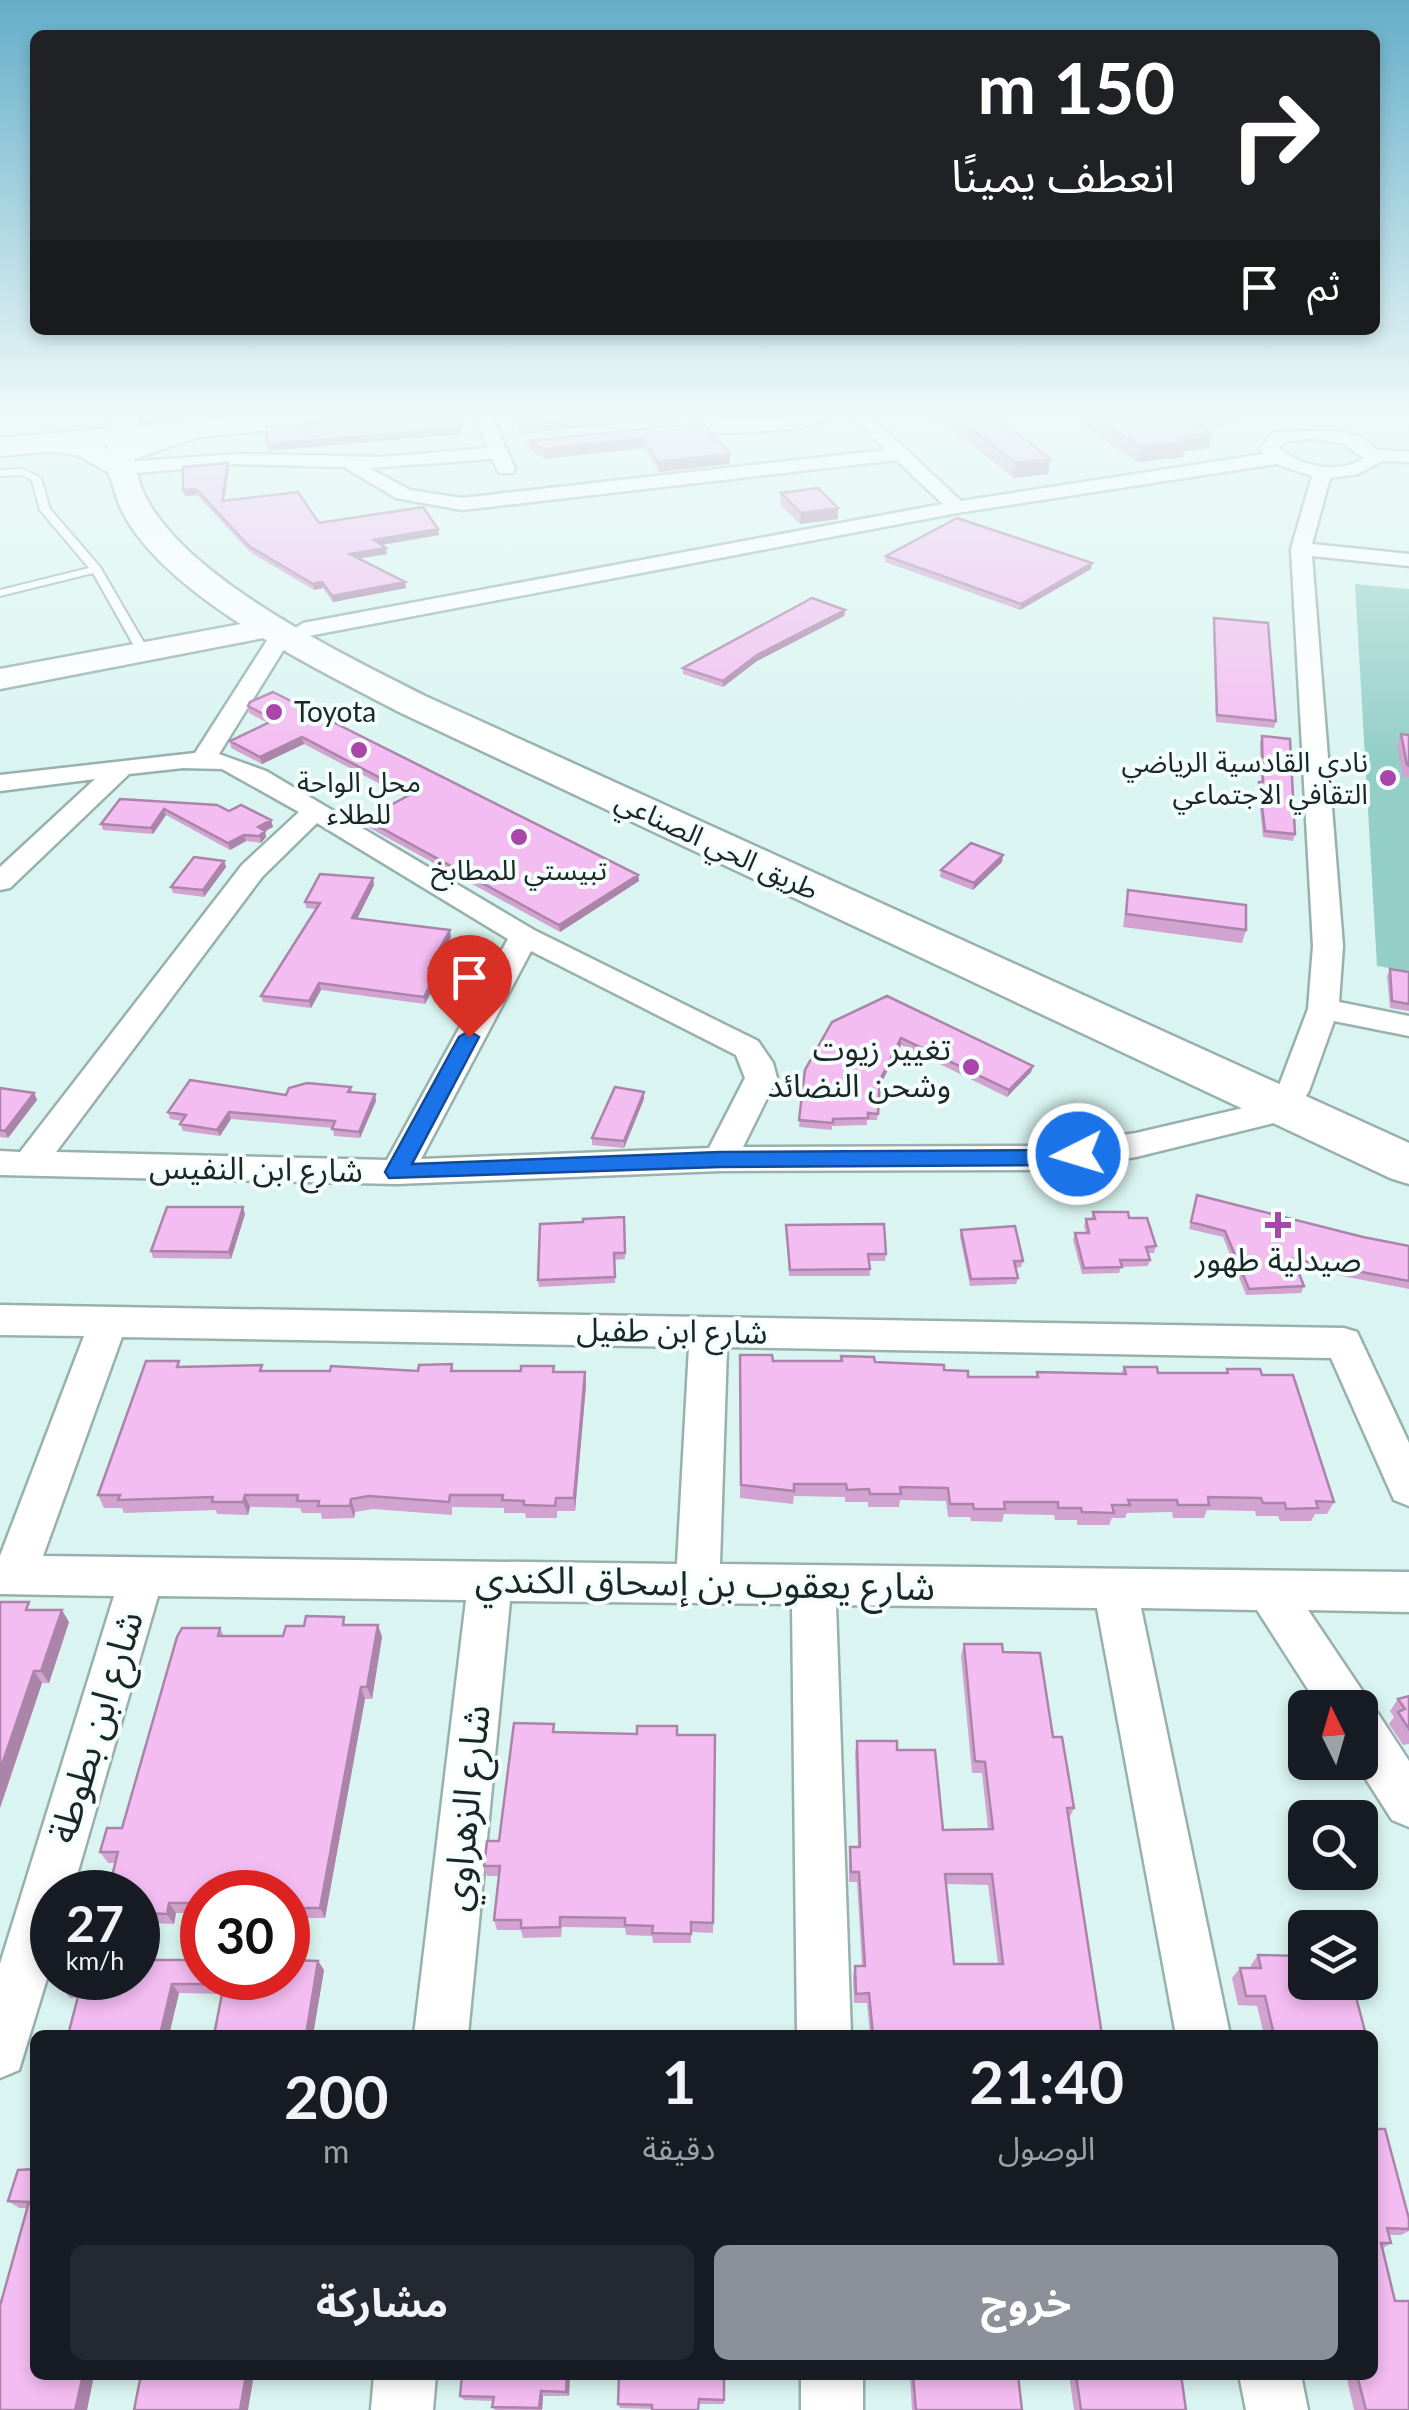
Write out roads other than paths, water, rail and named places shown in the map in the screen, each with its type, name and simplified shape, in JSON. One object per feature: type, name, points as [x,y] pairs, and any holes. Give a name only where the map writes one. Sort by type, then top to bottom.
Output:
[{"type":"main road","name":"طريق الحي الصناعي","points":[[151,529],[172,554],[230,601],[286,630],[1289,1100],[1409,1165]]},
{"type":"main road","points":[[0,678],[286,630]]},
{"type":"main road","name":"طريق الحي الصناعي","points":[[1289,1100],[1409,1143]]},
{"type":"street","points":[[204,759],[286,630],[834,529]]},
{"type":"street","points":[[1289,1100],[1322,1009],[1328,946],[1301,549],[1306,529]]},
{"type":"street","points":[[1301,549],[1409,560]]},
{"type":"street","points":[[0,782],[204,759],[226,762],[257,776],[524,936],[747,1048],[757,1063],[760,1078],[720,1159]]},
{"type":"street","points":[[0,882],[122,767]]},
{"type":"street","points":[[15,1164],[252,871],[315,811]]},
{"type":"street","points":[[396,1172],[524,936]]},
{"type":"street","points":[[1322,1009],[1409,1026]]},
{"type":"street","name":"شارع ابن النفيس","points":[[15,1164],[396,1172],[720,1159],[1048,1158],[1136,1145],[1289,1100]]},
{"type":"street","name":"شارع ابن طفيل","points":[[0,1320],[1344,1343],[1409,1488]]},
{"type":"street","points":[[8,1575],[108,1322]]},
{"type":"street","points":[[698,1583],[709,1332]]},
{"type":"street","name":"شارع يعقوب بن إسحاق الكندي","points":[[8,1575],[1409,1592]]},
{"type":"street","name":"شارع ابن بطوطة","points":[[0,2051],[142,1576]]},
{"type":"street","name":"شارع الزهراوي","points":[[443,2030],[490,1580]]},
{"type":"street","points":[[814,1584],[824,2030]]},
{"type":"street","points":[[1115,1588],[1202,2030]]},
{"type":"street","points":[[1270,1590],[1334,1690]]},
{"type":"street","points":[[1378,1755],[1409,1802]]},
{"type":"street","points":[[402,2410],[405,2380]]},
{"type":"street","points":[[832,2380],[832,2410]]},
{"type":"street","points":[[1271,2380],[1277,2410]]},
{"type":"lane","points":[[60,529],[96,569],[144,653]]},
{"type":"lane","points":[[0,593],[96,569]]},
{"type":"place","name":"Toyota","points":[[274,712]]},
{"type":"place","name":"محل الواحة للطلاء","points":[[359,750]]},
{"type":"place","name":"نادي القادسية الرياضي التقافي الاجتماعي","points":[[1388,778]]},
{"type":"place","name":"تبيستي للمطابخ","points":[[519,837]]},
{"type":"place","name":"تغيير زيوت وشحن النضائد","points":[[971,1067]]},
{"type":"place","name":"صيدلية طهور","points":[[1278,1225]]}]
